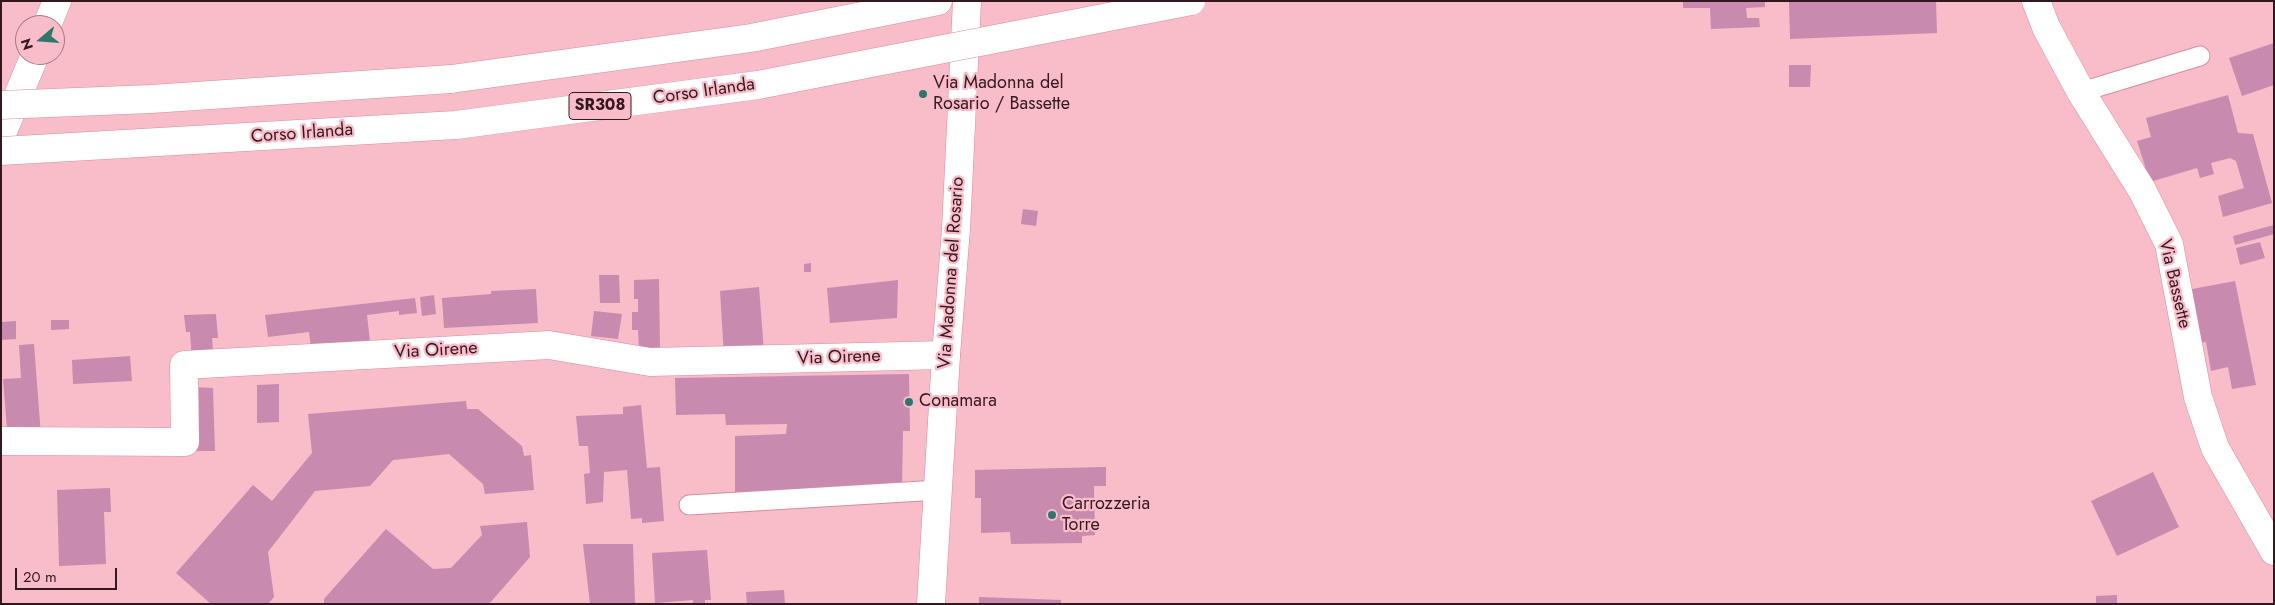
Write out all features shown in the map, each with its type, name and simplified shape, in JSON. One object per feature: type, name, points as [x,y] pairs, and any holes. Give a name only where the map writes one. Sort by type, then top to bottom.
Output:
[{"type":"main road","points":[[52,15],[57,1]]},
{"type":"main road","points":[[1,105],[151,99],[451,79],[751,38],[938,1]]},
{"type":"main road","name":"Via Madonna del Rosario","points":[[931,604],[946,355],[956,229],[967,1]]},
{"type":"main road","name":"Corso Irlanda","points":[[1,151],[456,125],[758,85],[1192,1]]},
{"type":"main road","name":"Via Bassette","points":[[2036,1],[2046,27],[2081,92],[2142,190],[2168,244],[2198,396],[2215,448],[2274,551]]},
{"type":"main road","points":[[1,136],[31,65]]},
{"type":"main road","name":"Via Oirene","points":[[1,441],[185,442],[184,365],[549,345],[650,362],[946,355]]},
{"type":"lane","points":[[2081,92],[2200,56]]},
{"type":"lane","points":[[689,505],[939,490]]},
{"type":"building","points":[[1683,1],[1765,1],[1765,7],[1746,8],[1747,18],[1759,18],[1760,27],[1711,29],[1710,8],[1683,8]]},
{"type":"building","points":[[1789,1],[1936,1],[1937,33],[1790,39]]},
{"type":"building","points":[[2274,43],[2274,85],[2242,96],[2229,58]]},
{"type":"building","points":[[1789,65],[1811,65],[1810,87],[1789,87]]},
{"type":"building","points":[[2228,95],[2238,133],[2253,134],[2272,203],[2223,217],[2218,196],[2244,188],[2236,161],[2230,158],[2211,163],[2214,174],[2200,178],[2197,168],[2150,182],[2137,141],[2151,137],[2146,118]]},
{"type":"building","points":[[1023,209],[1038,211],[1036,226],[1021,224]]},
{"type":"building","points":[[2274,225],[2274,234],[2235,245],[2233,236]]},
{"type":"building","points":[[2260,242],[2265,258],[2240,265],[2236,248]]},
{"type":"building","points":[[811,263],[811,272],[804,272],[804,264]]},
{"type":"building","points":[[599,275],[619,275],[620,303],[600,303]]},
{"type":"building","points":[[659,279],[660,350],[639,349],[638,330],[632,330],[632,312],[638,312],[638,299],[634,299],[634,280]]},
{"type":"building","points":[[898,280],[897,318],[830,323],[827,288]]},
{"type":"building","points":[[2235,281],[2256,385],[2232,389],[2228,367],[2211,371],[2206,342],[2198,343],[2187,290]]},
{"type":"building","points":[[759,287],[764,352],[724,356],[720,291]]},
{"type":"building","points":[[536,289],[538,323],[444,328],[442,298],[491,294],[491,291]]},
{"type":"building","points":[[434,295],[436,314],[422,316],[420,297]]},
{"type":"building","points":[[415,298],[417,313],[399,315],[399,311],[367,315],[370,342],[311,349],[309,332],[268,337],[265,315]]},
{"type":"building","points":[[594,311],[622,314],[618,339],[591,336]]},
{"type":"building","points":[[216,314],[218,338],[212,338],[214,361],[192,363],[190,332],[186,332],[184,315]]},
{"type":"building","points":[[51,320],[69,320],[69,329],[51,330]]},
{"type":"building","points":[[16,321],[16,339],[1,340],[1,322]]},
{"type":"building","points":[[34,344],[41,436],[25,438],[25,427],[7,429],[3,379],[21,378],[19,345]]},
{"type":"building","points":[[130,356],[132,381],[73,384],[72,360]]},
{"type":"building","points":[[909,374],[910,431],[903,431],[902,489],[735,492],[735,436],[786,434],[787,424],[726,425],[725,414],[676,415],[675,378]]},
{"type":"building","points":[[279,384],[279,422],[257,423],[257,385]]},
{"type":"building","points":[[194,387],[213,388],[215,451],[192,451]]},
{"type":"building","points":[[466,401],[467,409],[478,409],[522,446],[524,456],[531,455],[534,490],[485,494],[483,484],[449,454],[393,460],[370,486],[315,491],[268,552],[274,597],[268,604],[211,604],[176,573],[253,485],[272,501],[312,453],[308,414]]},
{"type":"building","points":[[641,405],[647,468],[660,467],[664,521],[642,523],[642,518],[631,519],[627,470],[604,472],[603,502],[586,504],[584,474],[590,473],[588,446],[579,446],[576,416],[623,414],[623,407]]},
{"type":"building","name":"Carrozzeria Torre","points":[[1106,467],[1106,486],[1094,486],[1095,535],[1082,536],[1082,543],[1011,544],[1010,532],[981,533],[981,498],[975,498],[975,470]]},
{"type":"building","points":[[2153,472],[2179,527],[2117,556],[2091,501]]},
{"type":"building","points":[[110,488],[111,512],[104,512],[106,564],[59,566],[57,490]]},
{"type":"building","points":[[527,522],[530,557],[489,604],[324,604],[324,599],[386,529],[433,569],[451,568],[482,535],[480,526]]},
{"type":"building","points":[[583,544],[633,544],[635,604],[590,604]]},
{"type":"building","points":[[707,550],[711,600],[705,600],[705,604],[693,604],[693,600],[655,603],[652,553]]},
{"type":"building","points":[[784,590],[785,604],[747,604],[746,592]]},
{"type":"building","points":[[2117,595],[2117,604],[2096,604],[2096,596]]},
{"type":"building","points":[[979,597],[1061,600],[1061,604],[979,604]]},
{"type":"place","name":"Via Madonna del Rosario / Bassette","points":[[923,94]]},
{"type":"place","name":"Conamara","points":[[909,402]]},
{"type":"place","name":"Carrozzeria Torre","points":[[1052,515]]}]
